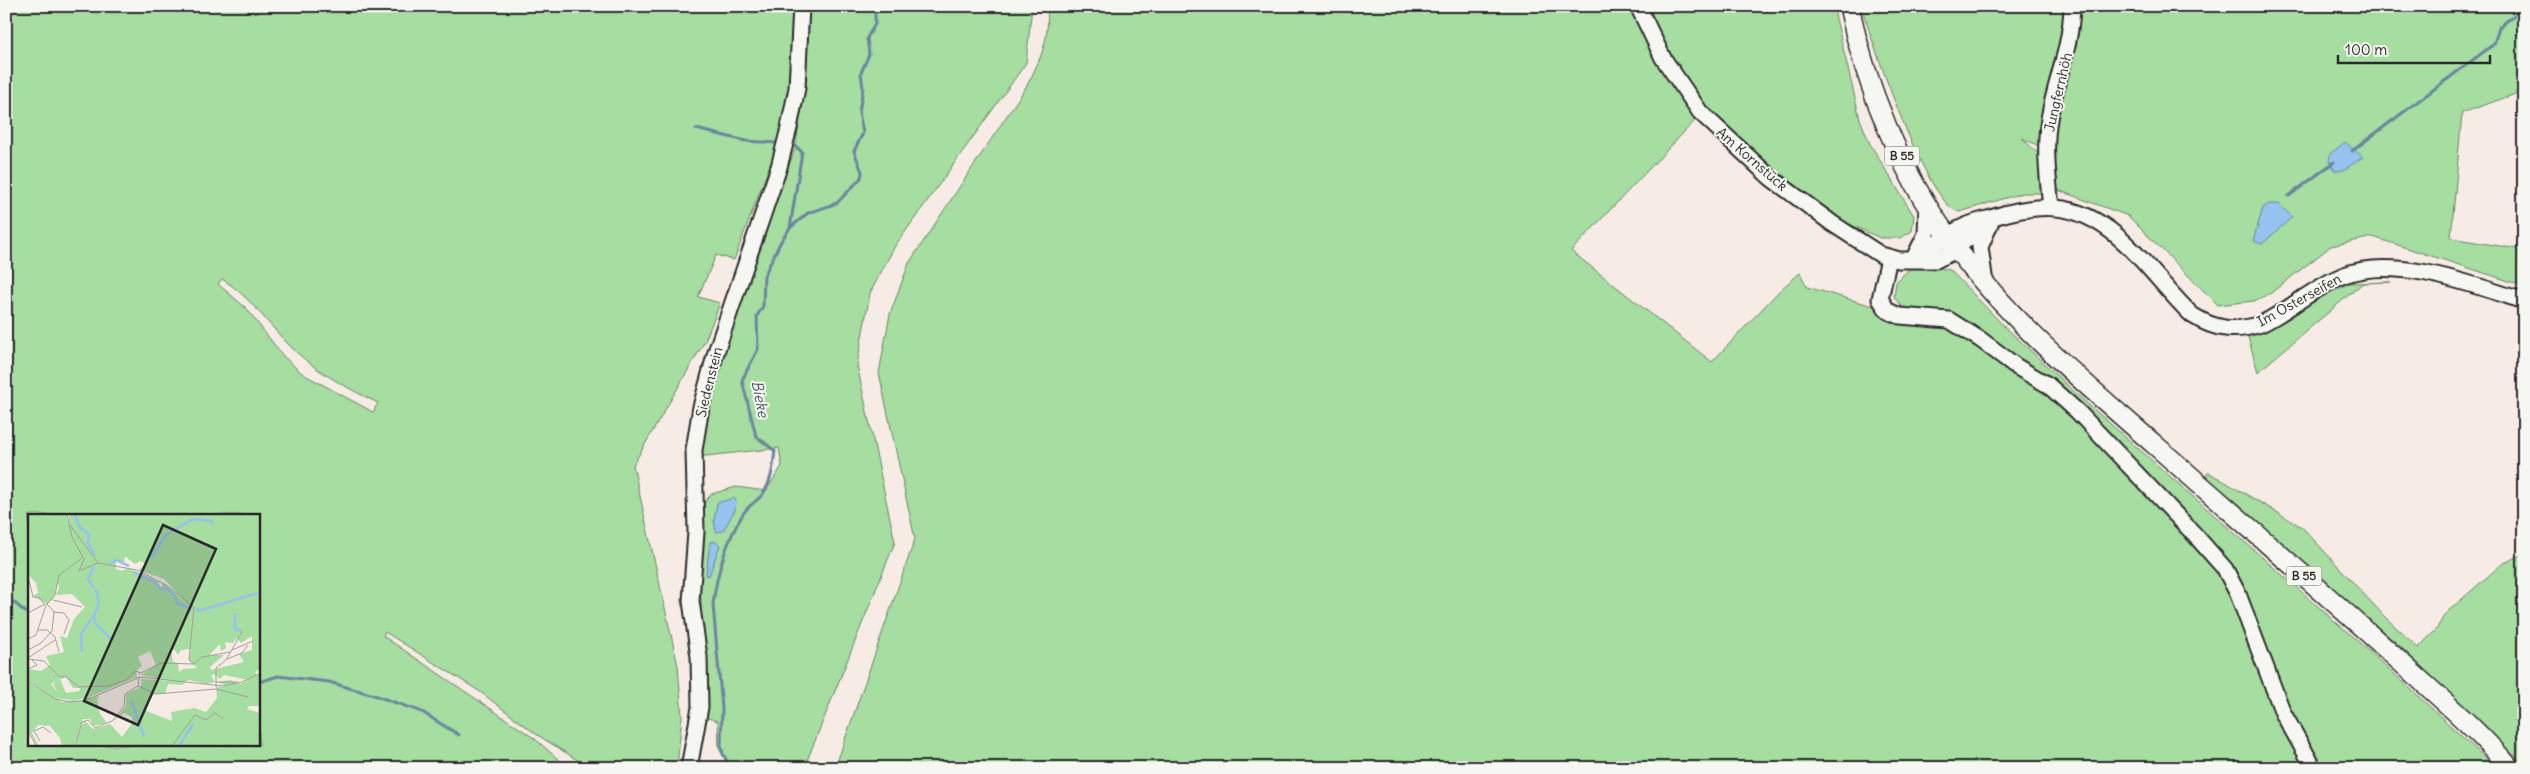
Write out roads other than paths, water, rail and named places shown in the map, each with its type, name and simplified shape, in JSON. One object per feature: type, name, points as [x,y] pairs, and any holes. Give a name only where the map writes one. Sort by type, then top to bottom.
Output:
[{"type":"main road","name":"B 55","points":[[1849,6],[1879,105],[1906,165],[1927,206],[1952,243],[1985,284],[2021,322],[2093,391],[2388,650],[2510,768]]},
{"type":"street","name":"Siedenstein","points":[[689,768],[700,707],[699,657],[691,602],[696,532],[693,462],[695,442],[701,407],[716,352],[783,151],[796,88],[800,6]]},
{"type":"street","name":"Am Kornstück","points":[[1638,6],[1663,58],[1700,112],[1771,178],[1833,224],[1889,258],[1936,260],[1952,243]]},
{"type":"street","name":"Jungfernhöh","points":[[2051,207],[2047,150],[2048,126],[2068,48],[2072,6]]},
{"type":"street","points":[[1913,259],[1926,234],[1927,206]]},
{"type":"street","name":"Im Osterseifen","points":[[1952,243],[1996,217],[2022,208],[2051,207],[2082,214],[2106,227],[2125,243],[2192,315],[2203,322],[2221,328],[2240,329],[2262,324],[2343,275],[2358,270],[2379,268],[2429,275],[2524,300]]},
{"type":"street","points":[[1985,284],[1980,247],[1984,234],[1996,217]]},
{"type":"street","points":[[1889,258],[1880,298],[1888,311],[1900,316],[1949,320],[1981,340],[2017,367],[2048,385],[2078,412],[2225,569],[2251,626],[2282,713],[2314,768]]},
{"type":"water","points":[[2345,142],[2363,157],[2344,170],[2335,171],[2329,161],[2330,154]]},
{"type":"water","points":[[2269,204],[2279,204],[2292,217],[2262,244],[2253,241],[2263,208]]},
{"type":"water","points":[[734,498],[736,501],[735,510],[723,531],[716,532],[714,520],[717,503]]},
{"type":"water","points":[[714,541],[720,545],[709,576],[706,575],[710,542]]},
{"type":"waterway","name":"Bieke","points":[[731,768],[723,754],[721,745],[722,709],[713,604],[717,580],[727,546],[743,514],[762,495],[768,485],[772,474],[775,451],[756,436],[742,380],[758,349],[757,316],[763,306],[764,276],[781,241],[790,228],[808,213],[837,203],[861,178],[862,172],[854,151],[863,133],[859,112],[863,88],[861,73],[869,54],[867,38],[875,24],[875,6]]},
{"type":"waterway","points":[[2352,151],[2494,44],[2499,27],[2524,8]]},
{"type":"waterway","points":[[696,129],[746,141],[776,143]]},
{"type":"waterway","points":[[790,228],[802,152],[794,145]]},
{"type":"waterway","points":[[2289,196],[2334,162]]},
{"type":"waterway","points":[[6,596],[28,614]]},
{"type":"waterway","points":[[260,682],[278,676],[329,682],[422,712],[459,735]]}]
